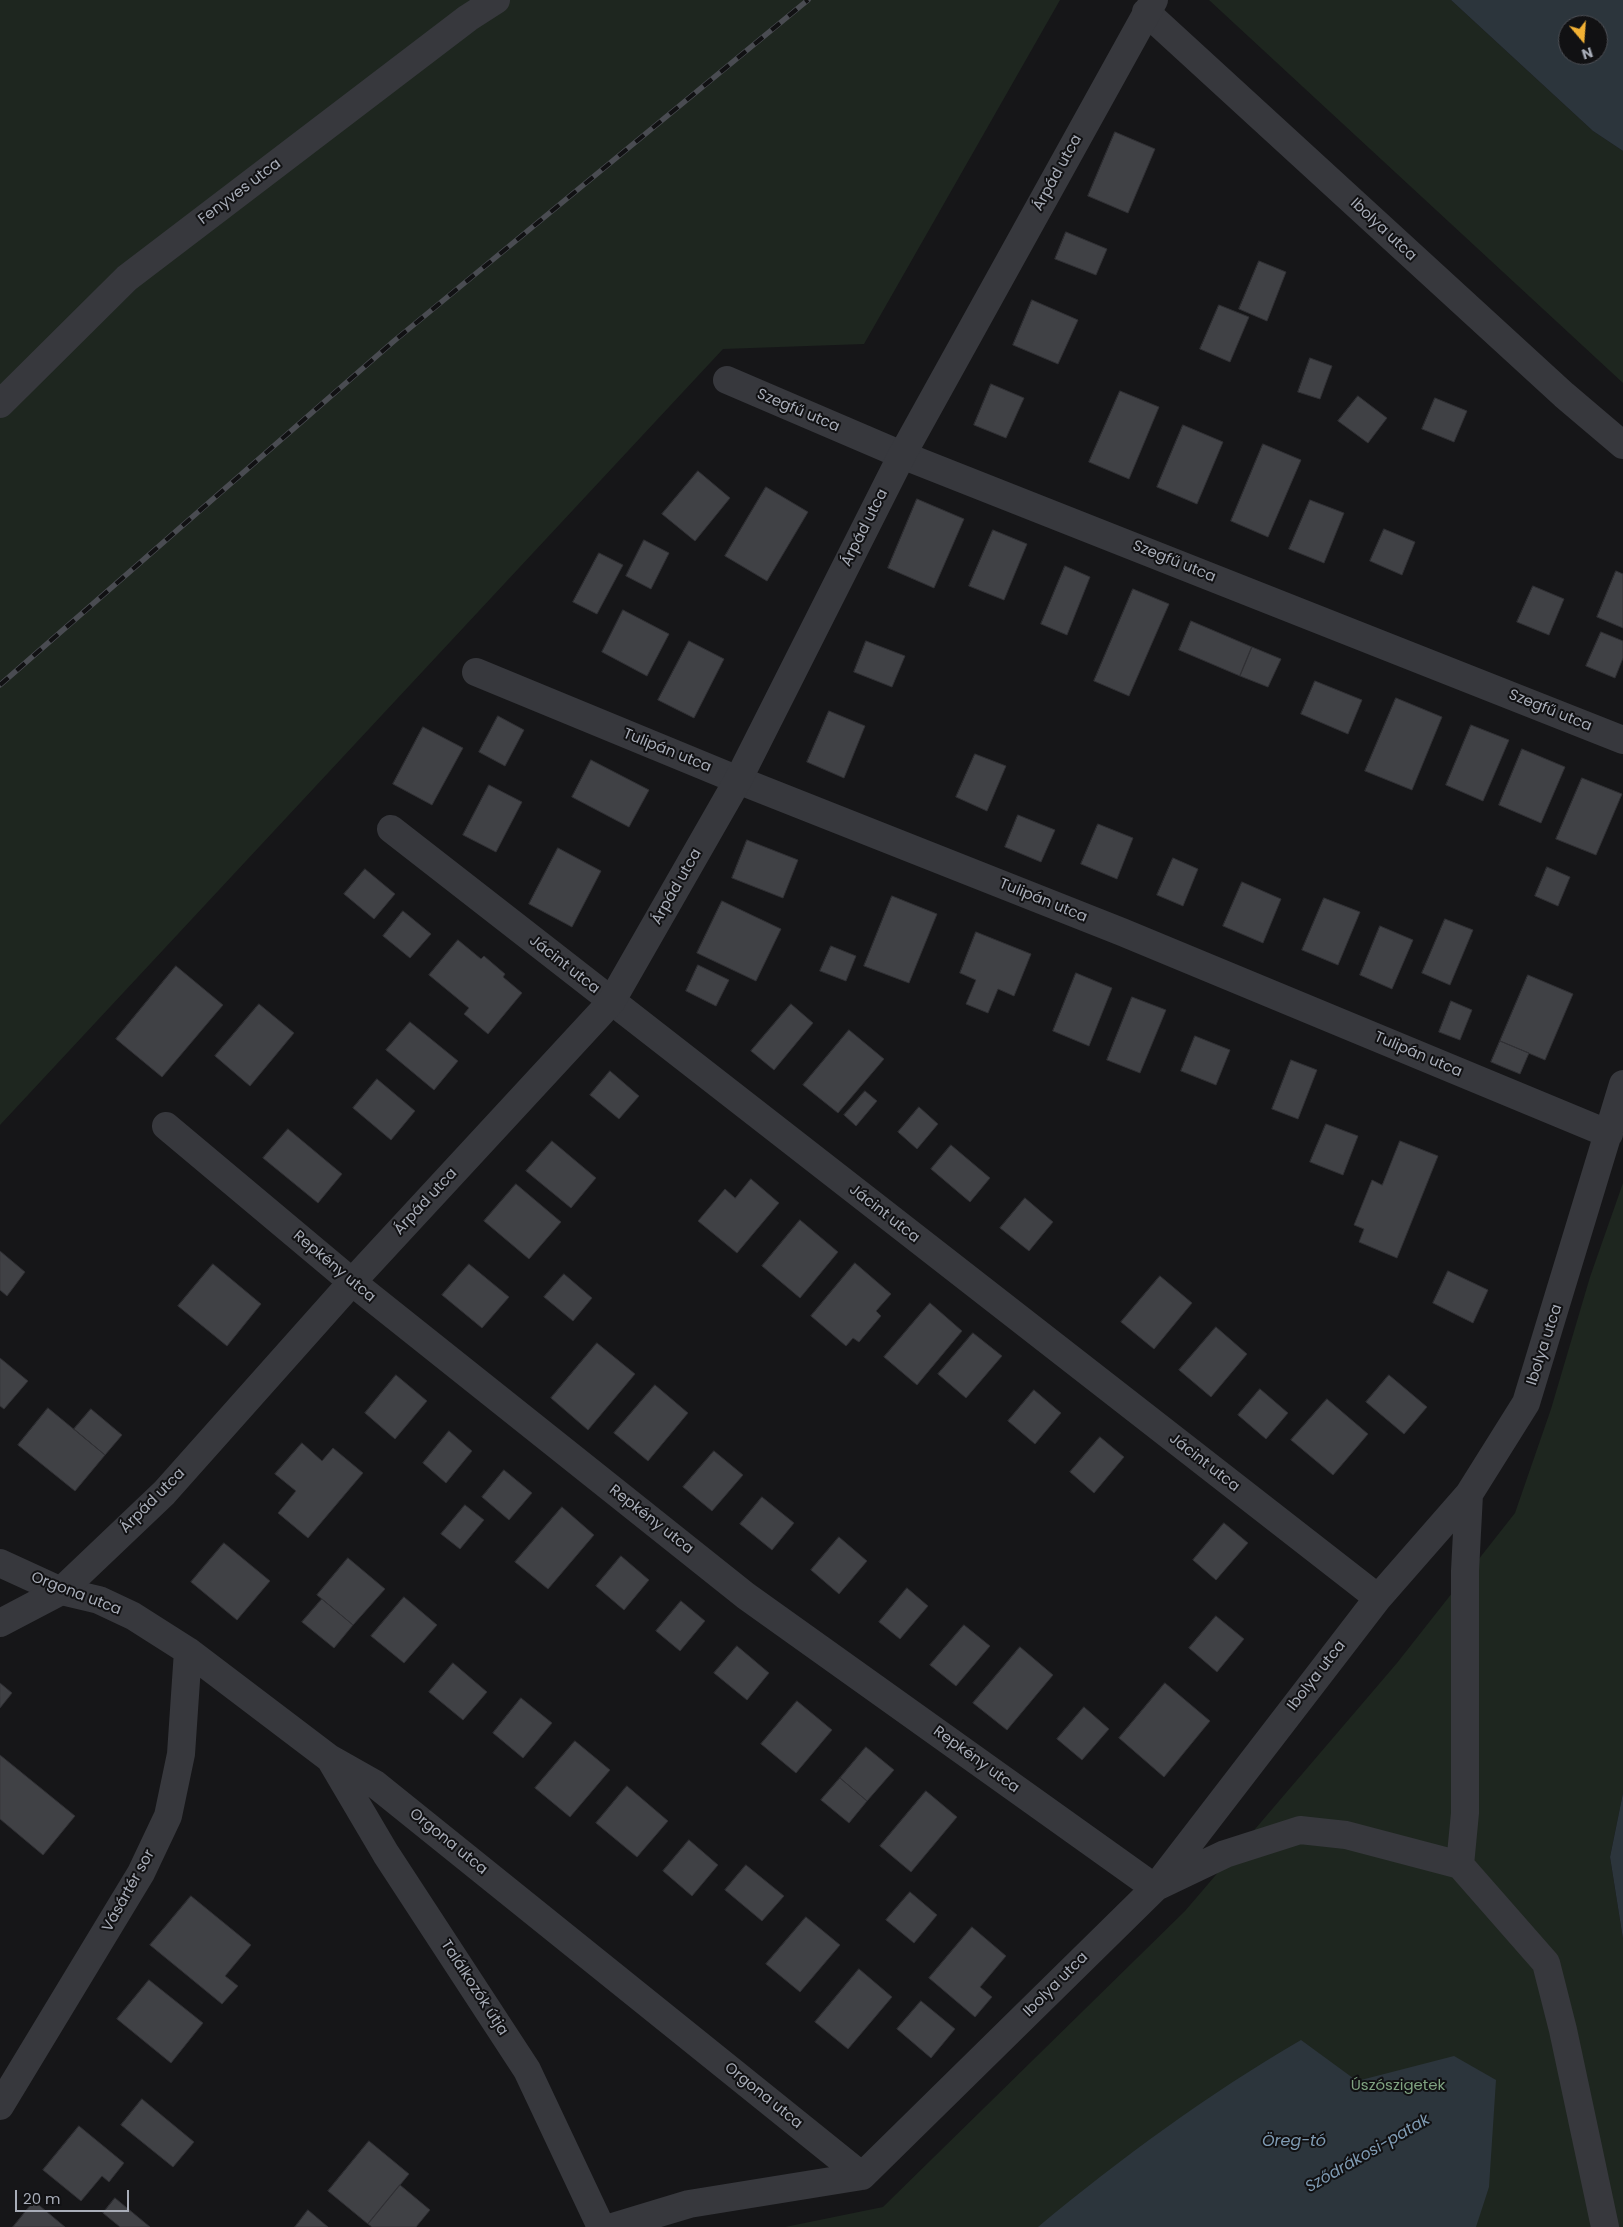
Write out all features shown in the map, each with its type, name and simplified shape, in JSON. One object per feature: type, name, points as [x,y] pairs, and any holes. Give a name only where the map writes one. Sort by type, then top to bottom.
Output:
[{"type":"street","name":"Fenyves utca","points":[[0,404],[127,278],[460,24],[496,0]]},
{"type":"street","name":"Ibolya utca","points":[[1150,6],[1556,388],[1623,445]]},
{"type":"street","name":"Árpád utca","points":[[0,1623],[61,1590],[164,1493],[352,1282],[611,1002],[738,780],[902,455],[1150,6]]},
{"type":"street","name":"Szegfű utca","points":[[726,380],[902,455],[1623,740]]},
{"type":"street","name":"Tulipán utca","points":[[476,672],[738,780],[1132,936],[1609,1134]]},
{"type":"street","name":"Jácint utca","points":[[392,829],[611,1002],[1378,1598]]},
{"type":"street","name":"Ibolya utca","points":[[862,2176],[1154,1888],[1378,1598],[1469,1494],[1526,1403],[1623,1084]]},
{"type":"street","name":"Repkény utca","points":[[166,1126],[352,1282],[746,1596],[1154,1888]]},
{"type":"street","points":[[1460,1865],[1465,1813],[1465,1571],[1469,1494]]},
{"type":"street","name":"Orgona utca","points":[[0,1563],[61,1590],[99,1600],[133,1616],[188,1651],[329,1758],[375,1784],[862,2176]]},
{"type":"street","name":"Vásártér sor","points":[[0,2106],[141,1874],[168,1816],[181,1754],[188,1651]]},
{"type":"street","name":"Találkozók útja","points":[[329,1758],[386,1854],[527,2070],[601,2227]]},
{"type":"street","points":[[1154,1888],[1225,1854],[1300,1830],[1346,1835],[1460,1865],[1546,1963],[1565,2038],[1605,2227]]},
{"type":"street","points":[[613,2227],[689,2204],[862,2176]]},
{"type":"green space","points":[[0,0],[1060,0],[864,344],[723,349],[0,1125]]},
{"type":"green space","points":[[1209,0],[1451,0],[1593,131],[1623,151],[1623,383]]},
{"type":"green space","name":"Úszószigetek","points":[[1623,1183],[1623,1793],[1610,1857],[1623,1939],[1623,2227],[785,2227],[883,2207],[1185,1911],[1397,1663],[1515,1513],[1551,1409],[1590,1277]]},
{"type":"water","points":[[1451,0],[1623,0],[1623,151],[1593,131]]},
{"type":"water","points":[[1623,1793],[1623,1939],[1610,1857]]},
{"type":"water","name":"Öreg-tó","points":[[1301,2040],[1357,2081],[1454,2056],[1496,2080],[1489,2187],[1476,2227],[1038,2227],[1101,2176],[1166,2128],[1232,2082]]},
{"type":"building","points":[[1115,132],[1155,149],[1128,213],[1088,196]]},
{"type":"building","points":[[1066,232],[1107,249],[1096,275],[1055,259]]},
{"type":"building","points":[[1259,261],[1286,272],[1267,321],[1239,309]]},
{"type":"building","points":[[1032,300],[1078,320],[1058,364],[1013,345]]},
{"type":"building","points":[[1219,305],[1249,317],[1230,362],[1200,349]]},
{"type":"building","points":[[1310,358],[1332,366],[1320,399],[1298,392]]},
{"type":"building","points":[[991,384],[1024,398],[1006,438],[974,425]]},
{"type":"building","points":[[1120,391],[1159,407],[1129,479],[1089,462]]},
{"type":"building","points":[[1358,396],[1387,418],[1368,443],[1338,421]]},
{"type":"building","points":[[1435,398],[1467,411],[1454,442],[1422,429]]},
{"type":"building","points":[[1183,425],[1223,442],[1197,504],[1157,487]]},
{"type":"building","points":[[1263,444],[1301,460],[1268,537],[1231,521]]},
{"type":"building","points":[[698,471],[730,498],[695,541],[662,514]]},
{"type":"building","points":[[766,487],[808,512],[767,581],[725,556]]},
{"type":"building","points":[[917,499],[964,519],[934,588],[888,568]]},
{"type":"building","points":[[1310,500],[1344,513],[1324,563],[1289,549]]},
{"type":"building","points":[[1384,529],[1415,542],[1402,575],[1370,561]]},
{"type":"building","points":[[993,530],[1027,544],[1004,600],[969,586]]},
{"type":"building","points":[[644,540],[669,553],[651,589],[626,576]]},
{"type":"building","points":[[599,553],[623,565],[597,614],[573,602]]},
{"type":"building","points":[[1065,566],[1090,577],[1067,635],[1041,624]]},
{"type":"building","points":[[1616,571],[1623,574],[1623,628],[1597,617]]},
{"type":"building","points":[[1533,586],[1564,599],[1549,635],[1517,622]]},
{"type":"building","points":[[1133,589],[1169,604],[1129,696],[1094,681]]},
{"type":"building","points":[[623,610],[669,634],[647,676],[602,652]]},
{"type":"building","points":[[1191,621],[1252,647],[1240,676],[1179,650]]},
{"type":"building","points":[[1601,632],[1623,641],[1623,658],[1615,678],[1586,666]]},
{"type":"building","points":[[689,641],[724,659],[694,718],[658,700]]},
{"type":"building","points":[[866,641],[905,656],[892,687],[854,672]]},
{"type":"building","points":[[1252,647],[1281,659],[1268,687],[1240,676]]},
{"type":"building","points":[[1315,681],[1362,700],[1348,734],[1301,714]]},
{"type":"building","points":[[1396,698],[1442,717],[1412,790],[1365,771]]},
{"type":"building","points":[[829,711],[865,726],[844,778],[807,762]]},
{"type":"building","points":[[498,716],[524,730],[505,766],[479,752]]},
{"type":"building","points":[[1471,725],[1509,740],[1483,801],[1446,785]]},
{"type":"building","points":[[423,727],[463,748],[432,805],[393,784]]},
{"type":"building","points":[[1522,749],[1565,767],[1541,823],[1499,805]]},
{"type":"building","points":[[975,754],[1006,766],[987,811],[956,797]]},
{"type":"building","points":[[591,760],[649,790],[629,827],[572,797]]},
{"type":"building","points":[[1582,778],[1622,794],[1596,855],[1556,839]]},
{"type":"building","points":[[489,785],[522,802],[496,852],[463,835]]},
{"type":"building","points":[[1018,815],[1055,830],[1041,862],[1005,847]]},
{"type":"building","points":[[1098,824],[1133,838],[1117,879],[1081,864]]},
{"type":"building","points":[[747,840],[798,860],[783,898],[732,878]]},
{"type":"building","points":[[558,848],[601,871],[572,927],[529,904]]},
{"type":"building","points":[[1173,858],[1198,869],[1183,906],[1157,895]]},
{"type":"building","points":[[1547,867],[1570,877],[1558,906],[1535,896]]},
{"type":"building","points":[[365,869],[395,894],[374,919],[344,894]]},
{"type":"building","points":[[1242,882],[1281,899],[1263,943],[1223,926]]},
{"type":"building","points":[[892,896],[937,914],[909,983],[864,966]]},
{"type":"building","points":[[1324,898],[1360,912],[1338,965],[1302,950]]},
{"type":"building","points":[[722,901],[781,929],[756,981],[697,953]]},
{"type":"building","points":[[403,911],[431,934],[410,958],[383,936]]},
{"type":"building","points":[[1445,919],[1473,930],[1450,985],[1422,973]]},
{"type":"building","points":[[1380,926],[1413,940],[1392,989],[1360,975]]},
{"type":"building","points":[[976,932],[1031,954],[1014,996],[998,989],[988,1013],[966,1004],[976,980],[960,973]]},
{"type":"building","points":[[458,940],[481,959],[484,956],[505,974],[503,977],[522,993],[488,1034],[464,1014],[469,1008],[429,975]]},
{"type":"building","points":[[831,946],[856,956],[846,981],[820,971]]},
{"type":"building","points":[[698,965],[729,980],[716,1006],[686,991]]},
{"type":"building","points":[[176,966],[223,1005],[162,1077],[116,1039]]},
{"type":"building","points":[[1076,973],[1112,988],[1089,1046],[1053,1031]]},
{"type":"building","points":[[1528,975],[1573,994],[1545,1060],[1500,1041]]},
{"type":"building","points":[[1132,997],[1166,1010],[1140,1073],[1107,1060]]},
{"type":"building","points":[[1451,1001],[1472,1010],[1460,1040],[1439,1032]]},
{"type":"building","points":[[259,1004],[294,1033],[250,1086],[215,1056]]},
{"type":"building","points":[[791,1004],[813,1023],[774,1070],[751,1051]]},
{"type":"building","points":[[410,1022],[458,1061],[434,1090],[386,1050]]},
{"type":"building","points":[[849,1030],[884,1059],[838,1113],[803,1085]]},
{"type":"building","points":[[1195,1036],[1230,1050],[1216,1085],[1181,1071]]},
{"type":"building","points":[[1500,1041],[1529,1053],[1520,1074],[1491,1062]]},
{"type":"building","points":[[1291,1060],[1317,1070],[1298,1119],[1272,1109]]},
{"type":"building","points":[[610,1071],[639,1096],[619,1119],[590,1095]]},
{"type":"building","points":[[377,1079],[415,1111],[391,1140],[353,1108]]},
{"type":"building","points":[[865,1091],[877,1101],[856,1126],[844,1115]]},
{"type":"building","points":[[919,1107],[938,1124],[917,1149],[898,1132]]},
{"type":"building","points":[[1326,1124],[1358,1136],[1343,1175],[1310,1162]]},
{"type":"building","points":[[288,1129],[342,1174],[318,1203],[263,1158]]},
{"type":"building","points":[[552,1141],[596,1178],[571,1208],[526,1171]]},
{"type":"building","points":[[1400,1141],[1438,1156],[1397,1258],[1359,1242],[1364,1229],[1354,1225],[1372,1180],[1382,1185]]},
{"type":"building","points":[[951,1145],[990,1178],[970,1202],[931,1169]]},
{"type":"building","points":[[751,1179],[779,1203],[737,1253],[698,1221],[725,1189],[735,1198]]},
{"type":"building","points":[[516,1184],[561,1222],[529,1259],[484,1221]]},
{"type":"building","points":[[1025,1198],[1053,1222],[1029,1251],[1000,1228]]},
{"type":"building","points":[[800,1220],[838,1252],[800,1298],[762,1266]]},
{"type":"building","points":[[0,1251],[25,1272],[7,1296],[0,1290]]},
{"type":"building","points":[[855,1263],[891,1294],[876,1311],[881,1316],[859,1342],[853,1338],[846,1346],[811,1316]]},
{"type":"building","points":[[213,1264],[261,1304],[227,1346],[178,1306]]},
{"type":"building","points":[[469,1264],[509,1297],[482,1328],[442,1295]]},
{"type":"building","points":[[1448,1271],[1488,1290],[1473,1323],[1433,1303]]},
{"type":"building","points":[[564,1274],[592,1298],[573,1321],[544,1297]]},
{"type":"building","points":[[1160,1276],[1192,1303],[1154,1349],[1121,1322]]},
{"type":"building","points":[[930,1303],[962,1331],[917,1385],[884,1357]]},
{"type":"building","points":[[1216,1327],[1247,1354],[1211,1397],[1179,1370]]},
{"type":"building","points":[[973,1333],[1002,1356],[966,1398],[938,1374]]},
{"type":"building","points":[[597,1343],[635,1374],[588,1430],[551,1398]]},
{"type":"building","points":[[0,1358],[28,1381],[4,1409],[0,1406]]},
{"type":"building","points":[[396,1375],[427,1401],[395,1439],[365,1413]]},
{"type":"building","points":[[1389,1375],[1427,1407],[1404,1434],[1366,1402]]},
{"type":"building","points":[[655,1385],[688,1413],[648,1461],[614,1433]]},
{"type":"building","points":[[1260,1389],[1288,1413],[1266,1439],[1238,1415]]},
{"type":"building","points":[[1034,1390],[1061,1413],[1035,1444],[1008,1421]]},
{"type":"building","points":[[1327,1399],[1368,1434],[1333,1475],[1291,1440]]},
{"type":"building","points":[[48,1408],[105,1455],[75,1491],[18,1445]]},
{"type":"building","points":[[91,1409],[122,1435],[105,1455],[74,1429]]},
{"type":"building","points":[[449,1431],[472,1451],[446,1483],[423,1463]]},
{"type":"building","points":[[1100,1437],[1124,1457],[1094,1493],[1070,1472]]},
{"type":"building","points":[[302,1443],[322,1461],[333,1448],[363,1473],[308,1538],[278,1513],[296,1491],[275,1474]]},
{"type":"building","points":[[714,1451],[743,1475],[712,1511],[683,1487]]},
{"type":"building","points":[[504,1470],[532,1493],[509,1520],[482,1497]]},
{"type":"building","points":[[762,1497],[794,1523],[772,1550],[740,1524]]},
{"type":"building","points":[[465,1505],[484,1520],[460,1549],[441,1534]]},
{"type":"building","points":[[562,1507],[594,1535],[548,1589],[515,1562]]},
{"type":"building","points":[[1224,1523],[1248,1543],[1216,1580],[1193,1560]]},
{"type":"building","points":[[839,1537],[867,1561],[839,1594],[811,1570]]},
{"type":"building","points":[[224,1543],[270,1581],[237,1620],[191,1582]]},
{"type":"building","points":[[621,1556],[649,1580],[624,1610],[596,1586]]},
{"type":"building","points":[[348,1558],[385,1589],[353,1625],[317,1595]]},
{"type":"building","points":[[907,1588],[928,1606],[900,1639],[879,1622]]},
{"type":"building","points":[[404,1597],[437,1625],[404,1663],[371,1636]]},
{"type":"building","points":[[322,1599],[353,1625],[334,1648],[302,1622]]},
{"type":"building","points":[[681,1601],[705,1621],[680,1651],[656,1631]]},
{"type":"building","points":[[1216,1616],[1244,1639],[1217,1672],[1189,1648]]},
{"type":"building","points":[[964,1625],[990,1646],[956,1686],[930,1665]]},
{"type":"building","points":[[737,1646],[769,1673],[747,1700],[714,1673]]},
{"type":"building","points":[[1020,1647],[1053,1675],[1007,1730],[973,1703]]},
{"type":"building","points":[[453,1663],[487,1692],[463,1720],[429,1692]]},
{"type":"building","points":[[0,1683],[12,1693],[0,1708]]},
{"type":"building","points":[[1165,1683],[1210,1721],[1164,1777],[1119,1738]]},
{"type":"building","points":[[521,1698],[552,1723],[523,1758],[493,1733]]},
{"type":"building","points":[[797,1701],[832,1730],[796,1773],[761,1744]]},
{"type":"building","points":[[1084,1707],[1109,1729],[1082,1760],[1057,1739]]},
{"type":"building","points":[[575,1741],[610,1770],[570,1817],[535,1788]]},
{"type":"building","points":[[866,1747],[894,1770],[867,1801],[840,1778]]},
{"type":"building","points":[[0,1755],[75,1816],[43,1855],[0,1819]]},
{"type":"building","points":[[840,1778],[867,1801],[849,1823],[821,1800]]},
{"type":"building","points":[[627,1786],[668,1821],[637,1857],[596,1823]]},
{"type":"building","points":[[926,1791],[957,1817],[911,1872],[880,1846]]},
{"type":"building","points":[[689,1840],[718,1865],[692,1896],[663,1871]]},
{"type":"building","points":[[746,1865],[784,1896],[762,1921],[725,1890]]},
{"type":"building","points":[[910,1892],[937,1915],[914,1943],[886,1920]]},
{"type":"building","points":[[191,1896],[251,1945],[225,1976],[238,1986],[222,2004],[150,1945]]},
{"type":"building","points":[[806,1917],[840,1945],[800,1992],[766,1964]]},
{"type":"building","points":[[972,1927],[1006,1956],[980,1987],[992,1997],[975,2017],[929,1978]]},
{"type":"building","points":[[859,1969],[892,1997],[848,2049],[815,2022]]},
{"type":"building","points":[[149,1980],[203,2023],[171,2063],[117,2019]]},
{"type":"building","points":[[921,2001],[955,2029],[931,2058],[897,2029]]},
{"type":"building","points":[[142,2099],[194,2142],[173,2167],[121,2125]]},
{"type":"building","points":[[79,2126],[124,2163],[109,2182],[102,2176],[81,2201],[43,2170]]},
{"type":"building","points":[[369,2141],[409,2174],[368,2224],[328,2191]]},
{"type":"building","points":[[400,2185],[430,2210],[416,2227],[372,2227],[368,2224]]},
{"type":"building","points":[[115,2198],[150,2227],[120,2227],[103,2213]]},
{"type":"building","points":[[34,2201],[65,2227],[13,2227]]},
{"type":"building","points":[[308,2210],[328,2227],[295,2227]]},
{"type":"railway","points":[[0,685],[394,341],[808,0]]},
{"type":"water label","name":"Sződrákosi-patak","points":[[1368,2154]]}]
